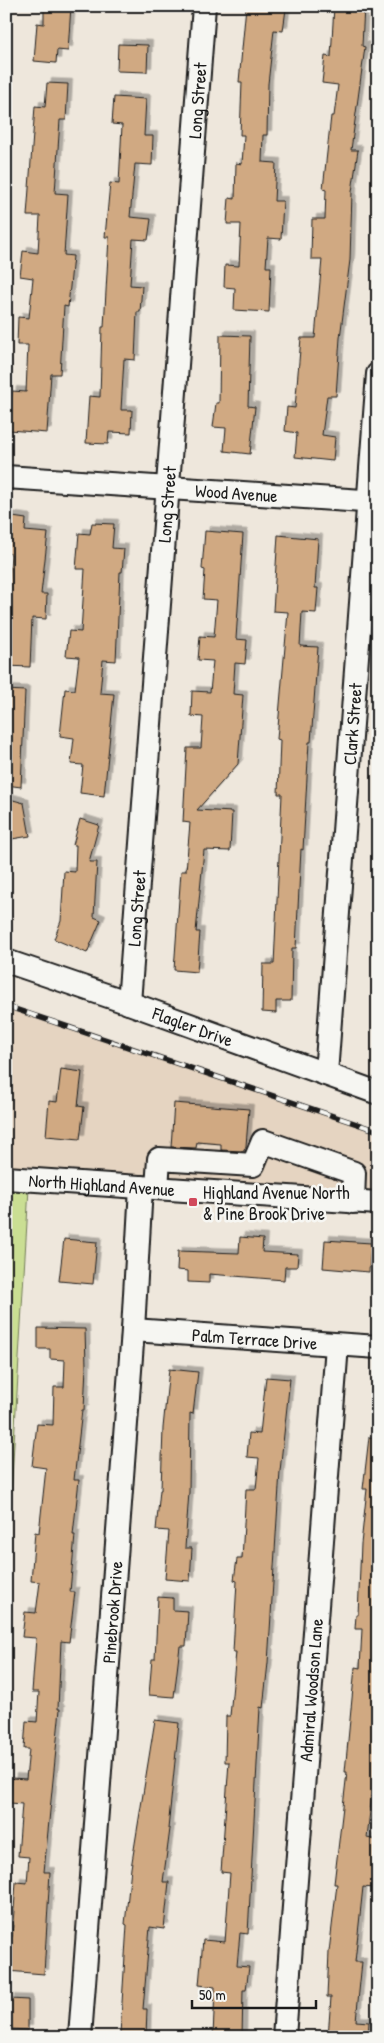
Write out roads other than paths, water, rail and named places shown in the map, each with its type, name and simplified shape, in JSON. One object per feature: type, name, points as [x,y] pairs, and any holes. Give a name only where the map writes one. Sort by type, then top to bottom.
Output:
[{"type":"street","name":"Long Street","points":[[129,1003],[204,6]]},
{"type":"street","name":"Clark Street","points":[[326,1074],[373,501],[378,374]]},
{"type":"street","name":"Wood Avenue","points":[[6,477],[168,486],[373,501]]},
{"type":"street","name":"Flagler Drive","points":[[6,961],[129,1003],[378,1093]]},
{"type":"street","name":"Pinebrook Drive","points":[[80,2037],[133,1330],[149,1188],[159,1159],[253,1165],[263,1141],[354,1173],[352,1202]]},
{"type":"street","name":"North Highland Avenue","points":[[6,1178],[378,1203]]},
{"type":"street","name":"Palm Terrace Drive","points":[[133,1330],[378,1347]]},
{"type":"street","name":"Admiral Woodson Lane","points":[[284,2037],[337,1345]]},
{"type":"railway","points":[[6,1006],[378,1131]]},
{"type":"place","name":"Highland Avenue North & Pine Brook Drive","points":[[193,1202]]}]
